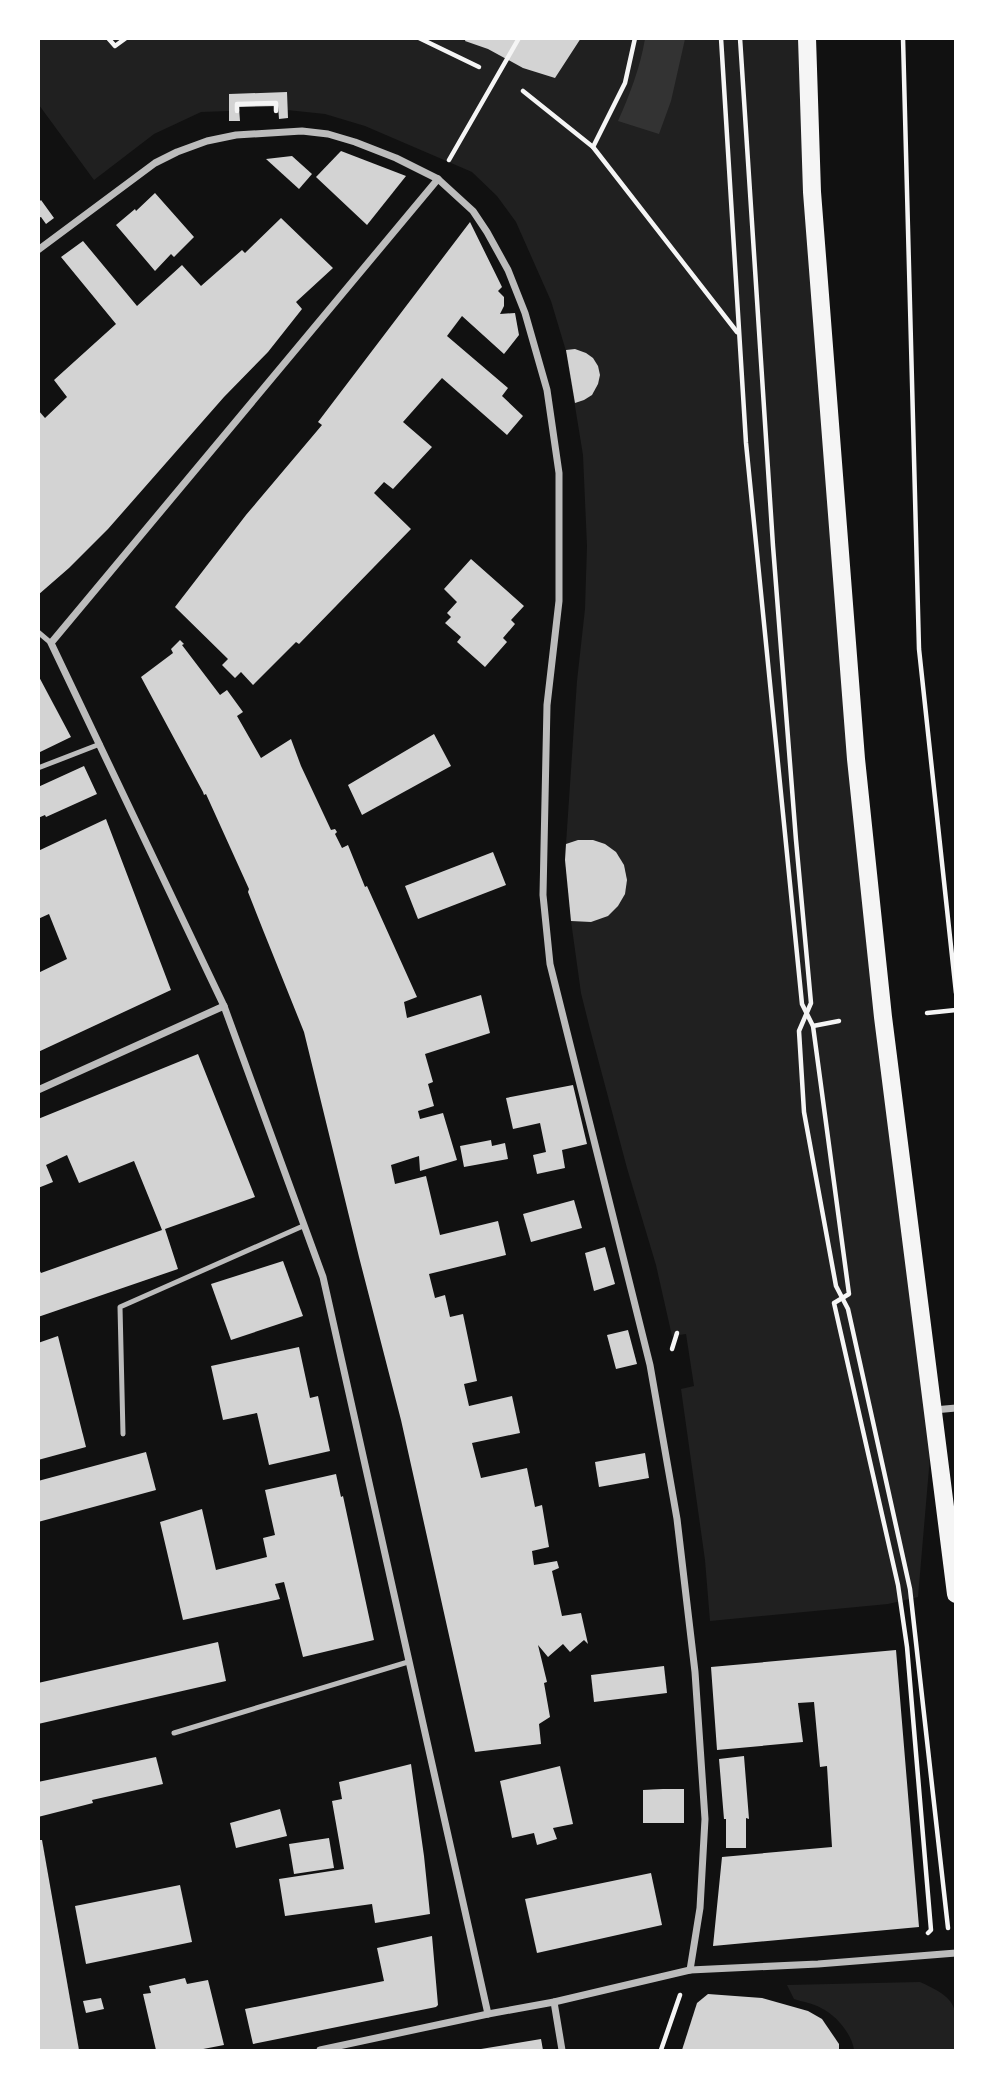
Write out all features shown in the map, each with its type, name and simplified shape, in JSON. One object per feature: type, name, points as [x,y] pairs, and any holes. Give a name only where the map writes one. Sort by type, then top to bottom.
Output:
[{"type":"main road","points":[[807,38],[812,192],[856,759],[883,1017],[956,1594]]},
{"type":"street","points":[[38,250],[155,163],[177,152],[207,141],[236,135],[302,131],[328,134],[396,158],[438,179],[473,211],[487,232],[508,270],[525,313],[547,390],[559,473],[559,601],[547,705],[543,895],[550,964],[650,1365],[677,1519],[695,1672],[705,1819],[700,1908],[690,1970]]},
{"type":"street","points":[[438,179],[51,643],[224,1006],[323,1277],[488,2014]]},
{"type":"street","points":[[38,1090],[224,1006]]},
{"type":"street","points":[[934,1410],[956,1408]]},
{"type":"street","points":[[320,2050],[554,2002],[690,1970],[818,1964],[956,1953]]},
{"type":"street","points":[[554,2002],[562,2050]]},
{"type":"lane","points":[[38,632],[51,643]]},
{"type":"lane","points":[[38,768],[100,744]]},
{"type":"lane","points":[[123,1434],[120,1307],[303,1226]]},
{"type":"lane","points":[[174,1733],[408,1662]]},
{"type":"path","points":[[108,38],[115,46],[126,38]]},
{"type":"path","points":[[419,38],[479,66]]},
{"type":"path","points":[[438,179],[519,38]]},
{"type":"path","points":[[593,147],[625,83],[635,38]]},
{"type":"path","points":[[721,38],[746,443],[802,1004],[813,1026],[849,1294],[834,1303],[898,1585],[907,1647],[931,1930],[926,1937]]},
{"type":"path","points":[[740,38],[774,559],[811,1003],[799,1031],[804,1112],[836,1286],[848,1309],[910,1589],[948,1928]]},
{"type":"path","points":[[903,38],[919,649],[956,993]]},
{"type":"path","points":[[523,91],[593,147],[739,334]]},
{"type":"path","points":[[928,1013],[956,1010]]},
{"type":"path","points":[[813,1026],[839,1021]]},
{"type":"path","points":[[672,1348],[677,1333]]},
{"type":"path","points":[[661,2050],[690,1970]]},
{"type":"shaded area","points":[[39,39],[807,39],[856,759],[934,1410],[918,1597],[888,1604],[710,1621],[705,1560],[681,1389],[694,1386],[686,1334],[672,1336],[656,1265],[627,1168],[581,993],[571,921],[566,844],[577,681],[585,609],[587,546],[583,455],[566,351],[551,301],[516,222],[497,196],[472,172],[365,126],[325,114],[287,110],[286,93],[229,94],[229,111],[201,112],[154,134],[94,180],[39,105]]},
{"type":"shaded area","points":[[645,39],[685,39],[671,101],[659,134],[618,121],[634,81]]},
{"type":"shaded area","points":[[920,1982],[943,1995],[954,2007],[955,2050],[854,2050],[847,2032],[838,2020],[818,2006],[794,1999],[787,1985]]},
{"type":"building","points":[[466,38],[581,38],[555,78],[523,68],[488,49],[465,41]]},
{"type":"building","points":[[287,92],[288,118],[279,119],[278,106],[239,107],[240,121],[229,121],[229,94]]},
{"type":"building","points":[[341,151],[406,176],[367,225],[316,177]]},
{"type":"building","points":[[292,156],[312,174],[299,189],[266,159]]},
{"type":"building","points":[[155,193],[194,237],[174,257],[171,254],[155,271],[116,225]]},
{"type":"building","points":[[41,200],[54,218],[46,224],[41,217],[38,218],[38,203]]},
{"type":"building","points":[[281,218],[333,268],[296,302],[302,309],[268,352],[224,397],[108,529],[38,595],[38,410],[45,418],[67,397],[54,380],[116,324],[61,257],[83,241],[137,306],[182,265],[201,286],[242,250],[245,253]]},
{"type":"building","points":[[470,222],[502,287],[498,291],[504,297],[500,314],[515,313],[519,335],[504,354],[462,316],[447,336],[508,388],[502,396],[523,416],[507,435],[442,378],[403,422],[432,447],[393,489],[384,482],[374,493],[411,529],[299,644],[296,642],[253,685],[241,672],[235,678],[222,665],[228,659],[175,607],[246,515],[322,425],[318,422]]},
{"type":"building","points":[[575,349],[593,358],[600,375],[592,395],[575,403],[566,350]]},
{"type":"building","points":[[471,559],[524,606],[511,620],[515,624],[503,638],[507,642],[485,667],[457,642],[461,637],[445,623],[451,617],[447,613],[457,602],[444,589]]},
{"type":"building","points":[[180,640],[220,695],[227,690],[243,712],[237,716],[261,758],[291,739],[331,830],[335,829],[337,832],[335,834],[342,848],[348,845],[417,997],[404,1002],[407,1018],[481,995],[490,1033],[425,1054],[433,1082],[428,1084],[434,1106],[418,1111],[420,1119],[443,1113],[457,1160],[420,1171],[419,1156],[391,1165],[395,1184],[426,1176],[440,1235],[498,1221],[506,1255],[429,1274],[435,1298],[445,1295],[450,1317],[463,1314],[477,1381],[464,1384],[469,1406],[512,1396],[520,1433],[472,1443],[481,1478],[527,1468],[535,1507],[542,1505],[549,1547],[532,1551],[534,1565],[557,1561],[559,1568],[552,1571],[562,1616],[581,1613],[588,1644],[584,1640],[570,1652],[563,1644],[548,1657],[538,1645],[547,1682],[544,1683],[550,1717],[539,1724],[541,1744],[475,1752],[401,1420],[304,1032],[249,889],[206,794],[204,795],[141,677],[173,653],[171,649]]},
{"type":"building","points":[[38,675],[71,737],[38,753]]},
{"type":"building","points":[[434,734],[451,766],[362,815],[348,785]]},
{"type":"building","points":[[84,766],[97,794],[38,818],[38,787]]},
{"type":"building","points":[[106,819],[171,990],[38,1052],[38,973],[67,959],[49,914],[38,919],[38,851]]},
{"type":"building","points":[[578,840],[593,840],[616,852],[624,865],[627,880],[625,894],[618,906],[608,916],[591,922],[571,921],[566,844]]},
{"type":"building","points":[[493,852],[506,885],[418,919],[405,886]]},
{"type":"building","points":[[198,1054],[255,1197],[165,1229],[178,1269],[38,1317],[38,1267],[41,1273],[162,1230],[134,1161],[79,1183],[67,1155],[46,1165],[53,1182],[38,1188],[38,1119]]},
{"type":"building","points":[[573,1085],[587,1144],[562,1150],[565,1168],[537,1174],[533,1155],[546,1152],[540,1123],[513,1129],[506,1098]]},
{"type":"building","points":[[491,1140],[492,1146],[505,1143],[508,1159],[464,1167],[460,1146]]},
{"type":"building","points":[[574,1200],[582,1228],[531,1242],[523,1214]]},
{"type":"building","points":[[605,1247],[615,1284],[594,1291],[585,1253]]},
{"type":"building","points":[[283,1261],[303,1316],[231,1340],[211,1284]]},
{"type":"building","points":[[628,1330],[637,1364],[616,1369],[607,1335]]},
{"type":"building","points":[[58,1336],[86,1447],[38,1460],[38,1343]]},
{"type":"building","points":[[299,1347],[310,1398],[318,1396],[330,1451],[269,1465],[257,1413],[223,1420],[211,1366]]},
{"type":"building","points":[[146,1452],[156,1490],[38,1522],[38,1481]]},
{"type":"building","points":[[645,1453],[649,1478],[599,1487],[595,1462]]},
{"type":"building","points":[[336,1474],[374,1640],[303,1657],[284,1582],[275,1584],[280,1599],[183,1620],[160,1522],[202,1509],[216,1570],[267,1557],[263,1538],[275,1535],[265,1490]]},
{"type":"building","points":[[218,1642],[226,1681],[38,1724],[38,1683]]},
{"type":"building","points":[[896,1650],[919,1927],[713,1946],[722,1857],[832,1847],[827,1766],[820,1767],[814,1702],[798,1703],[803,1742],[717,1750],[711,1667]]},
{"type":"building","points":[[664,1666],[667,1693],[594,1702],[591,1675]]},
{"type":"building","points":[[744,1756],[749,1819],[746,1818],[746,1848],[726,1848],[726,1819],[719,1759]]},
{"type":"building","points":[[156,1757],[163,1784],[92,1800],[93,1803],[38,1817],[38,1782]]},
{"type":"building","points":[[411,1764],[430,1914],[375,1923],[372,1904],[285,1916],[279,1879],[344,1869],[332,1801],[342,1799],[339,1782]]},
{"type":"building","points":[[560,1766],[573,1824],[553,1828],[557,1839],[537,1845],[534,1833],[512,1838],[500,1781]]},
{"type":"building","points":[[684,1789],[684,1823],[643,1823],[643,1790]]},
{"type":"building","points":[[280,1809],[287,1836],[236,1848],[230,1823]]},
{"type":"building","points":[[329,1838],[334,1868],[294,1874],[289,1844]]},
{"type":"building","points":[[38,1840],[42,1840],[79,2050],[38,2050]]},
{"type":"building","points":[[651,1873],[662,1925],[537,1953],[525,1899]]},
{"type":"building","points":[[180,1885],[192,1942],[86,1964],[75,1906]]},
{"type":"building","points":[[432,1936],[438,2005],[436,2007],[253,2044],[245,2009],[384,1981],[377,1948]]},
{"type":"building","points":[[185,1978],[187,1984],[208,1980],[224,2045],[198,2050],[156,2050],[143,1994],[151,1993],[149,1986]]},
{"type":"building","points":[[708,1994],[762,1998],[808,2011],[822,2019],[839,2044],[839,2050],[682,2050],[697,2003]]},
{"type":"building","points":[[101,1998],[104,2009],[86,2013],[83,2001]]},
{"type":"building","points":[[541,2039],[543,2050],[481,2050],[481,2049]]}]
